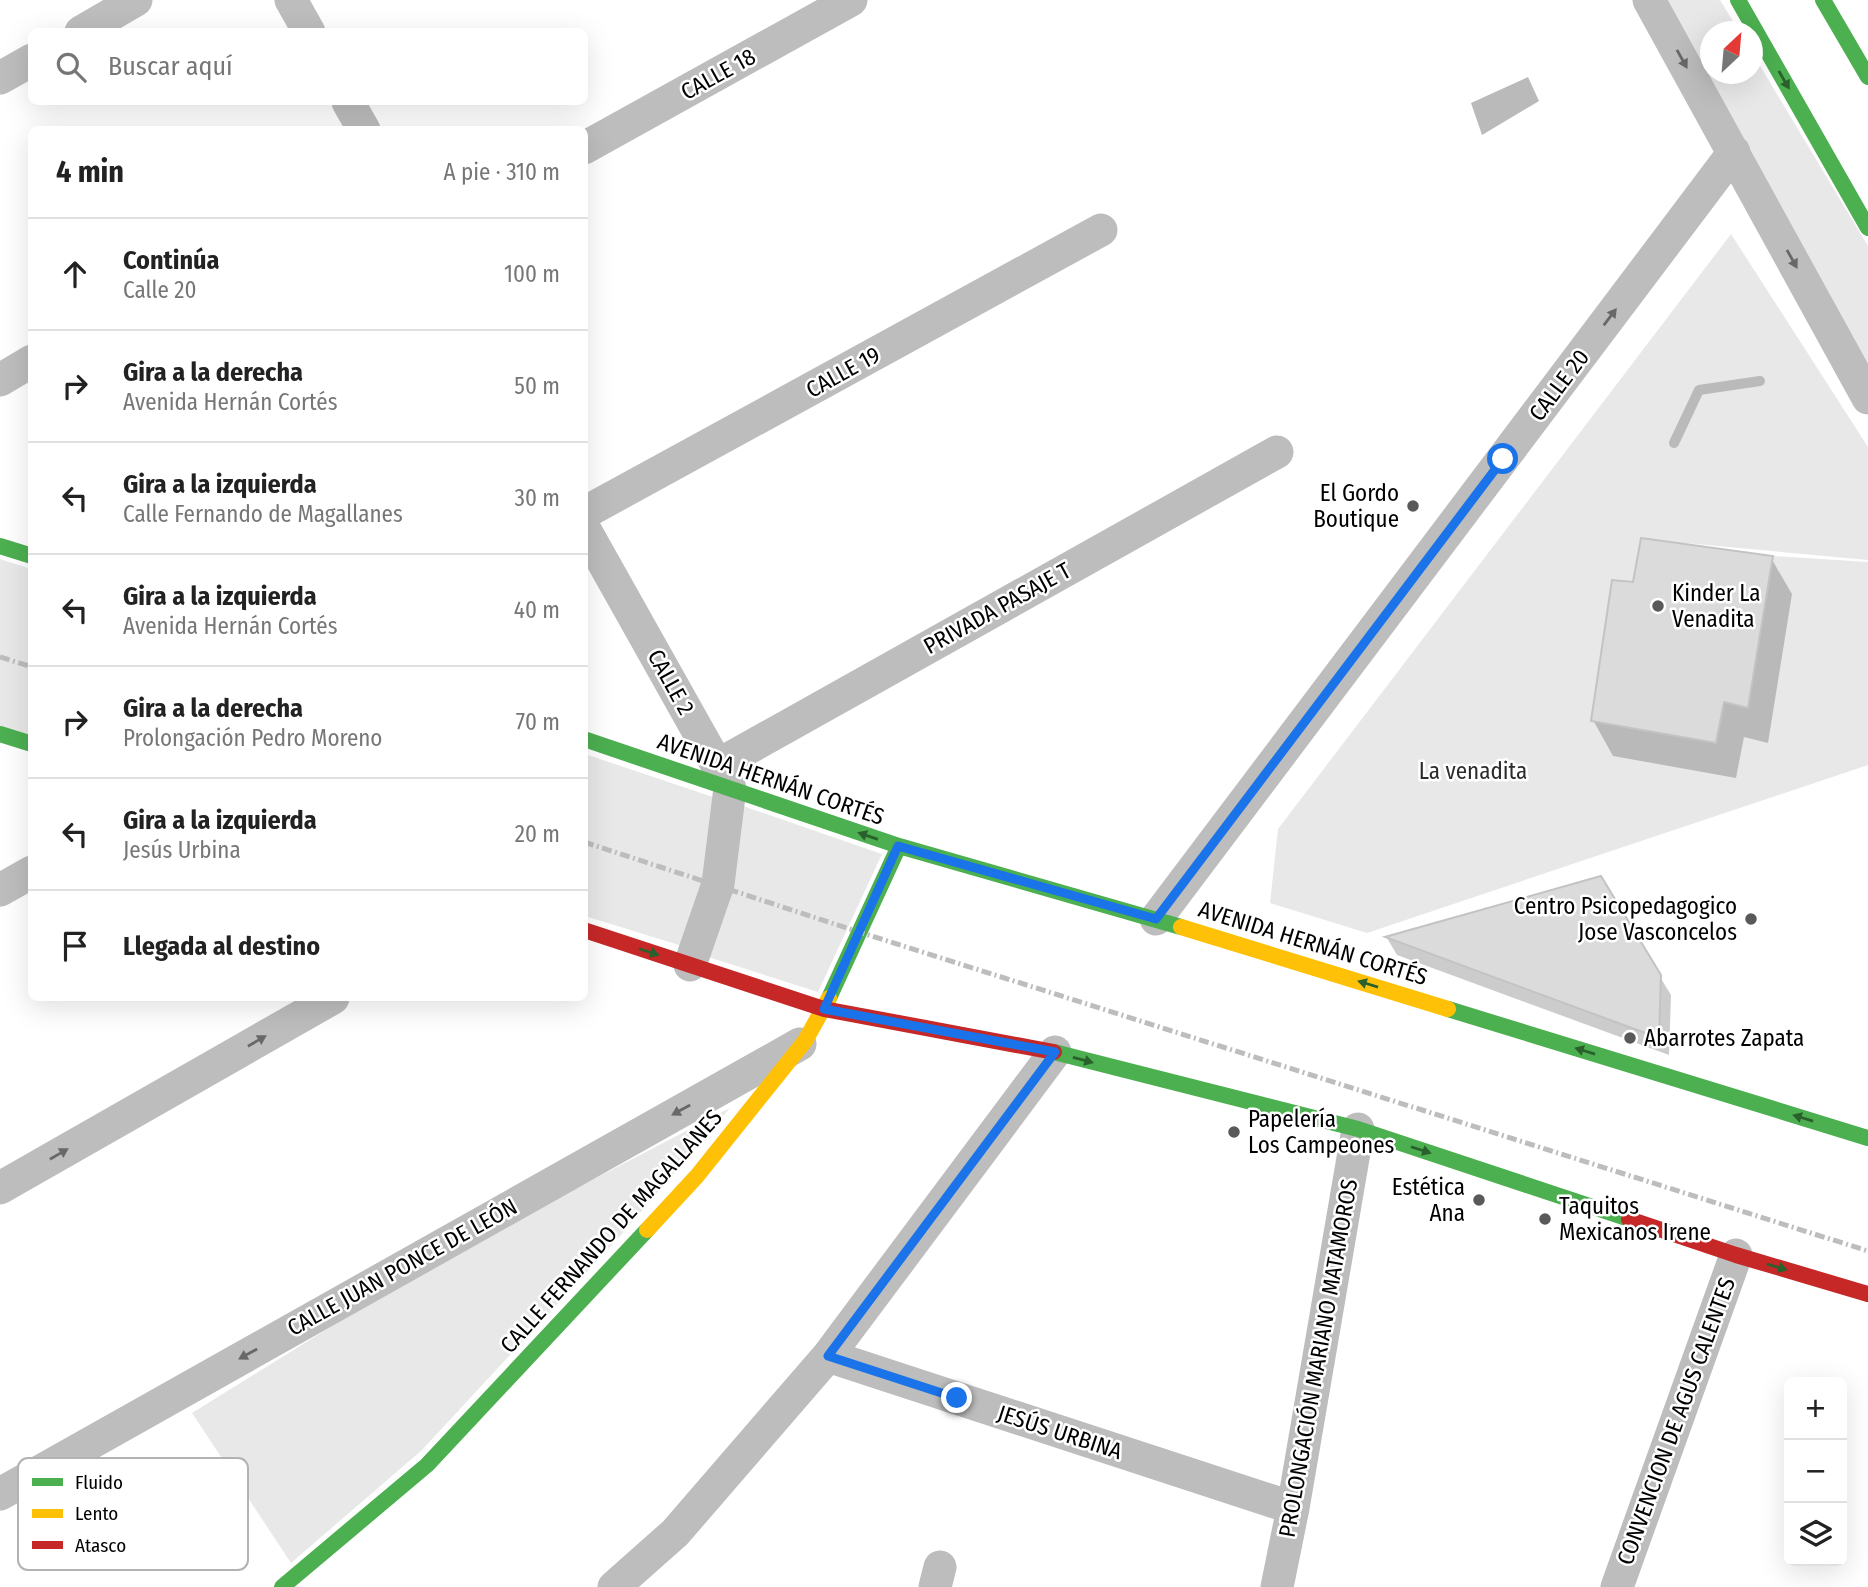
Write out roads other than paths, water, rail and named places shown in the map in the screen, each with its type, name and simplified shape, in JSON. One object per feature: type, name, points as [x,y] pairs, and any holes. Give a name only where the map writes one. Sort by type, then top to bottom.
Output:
[{"type":"main road","points":[[1738,0],[1868,228]]},
{"type":"main road","points":[[1823,0],[1866,70]]},
{"type":"main road","points":[[0,546],[28,555]]},
{"type":"main road","points":[[0,734],[28,743]]},
{"type":"main road","name":"AVENIDA HERNÁN CORTÉS","points":[[588,740],[724,776],[898,846],[1156,919],[1868,1138]]},
{"type":"main road","name":"CALLE FERNANDO DE MAGALLANES","points":[[282,1587],[427,1465],[697,1176],[805,1041],[824,1009],[898,846]]},
{"type":"main road","points":[[588,931],[824,1009],[1055,1052],[1358,1129],[1736,1255],[1868,1294]]},
{"type":"street","points":[[88,28],[136,0]]},
{"type":"street","points":[[291,0],[307,28]]},
{"type":"street","name":"CALLE 18","points":[[588,146],[851,0]]},
{"type":"street","points":[[1649,0],[1868,398]]},
{"type":"street","points":[[0,78],[28,62]]},
{"type":"street","points":[[350,105],[362,126]]},
{"type":"street","name":"CALLE 20","points":[[1156,919],[1734,152]]},
{"type":"street","name":"CALLE 19","points":[[588,511],[1101,230]]},
{"type":"street","points":[[0,380],[28,363]]},
{"type":"street","name":"PRIVADA PASAJE T","points":[[724,776],[1277,452]]},
{"type":"street","name":"CALLE 2","points":[[588,535],[724,776]]},
{"type":"street","points":[[690,965],[718,884],[724,776]]},
{"type":"street","points":[[0,890],[28,874]]},
{"type":"street","points":[[0,1188],[328,1001]]},
{"type":"street","name":"CALLE JUAN PONCE DE LEÓN","points":[[64,1458],[805,1041]]},
{"type":"street","points":[[614,1587],[675,1533],[828,1356],[1055,1052]]},
{"type":"street","name":"PROLONGACIÓN MARIANO MATAMOROS","points":[[1277,1587],[1358,1129]]},
{"type":"street","name":"CONVENCION DE AGUS CALENTES","points":[[1617,1587],[1736,1255]]},
{"type":"street","name":"JESÚS URBINA","points":[[828,1356],[1293,1508]]},
{"type":"street","name":"CALLE JUAN PONCE DE LEÓN","points":[[0,1494],[18,1484]]},
{"type":"waterway","points":[[1674,443],[1699,390],[1760,381]]},
{"type":"railway","points":[[0,657],[28,666]]},
{"type":"railway","points":[[588,843],[859,932],[1868,1251]]},
{"type":"place","name":"El Gordo Boutique","points":[[1413,506]]},
{"type":"place","name":"Kinder La Venadita","points":[[1658,606]]},
{"type":"place","name":"Centro Psicopedagogico Jose Vasconcelos","points":[[1751,919]]},
{"type":"place","name":"Abarrotes Zapata","points":[[1630,1038]]},
{"type":"place","name":"Papelería Los Campeones","points":[[1234,1132]]},
{"type":"place","name":"Estética Ana","points":[[1479,1200]]},
{"type":"place","name":"Taquitos Mexicanos Irene","points":[[1545,1219]]},
{"type":"park label","name":"La venadita","points":[[1473,771]]}]
